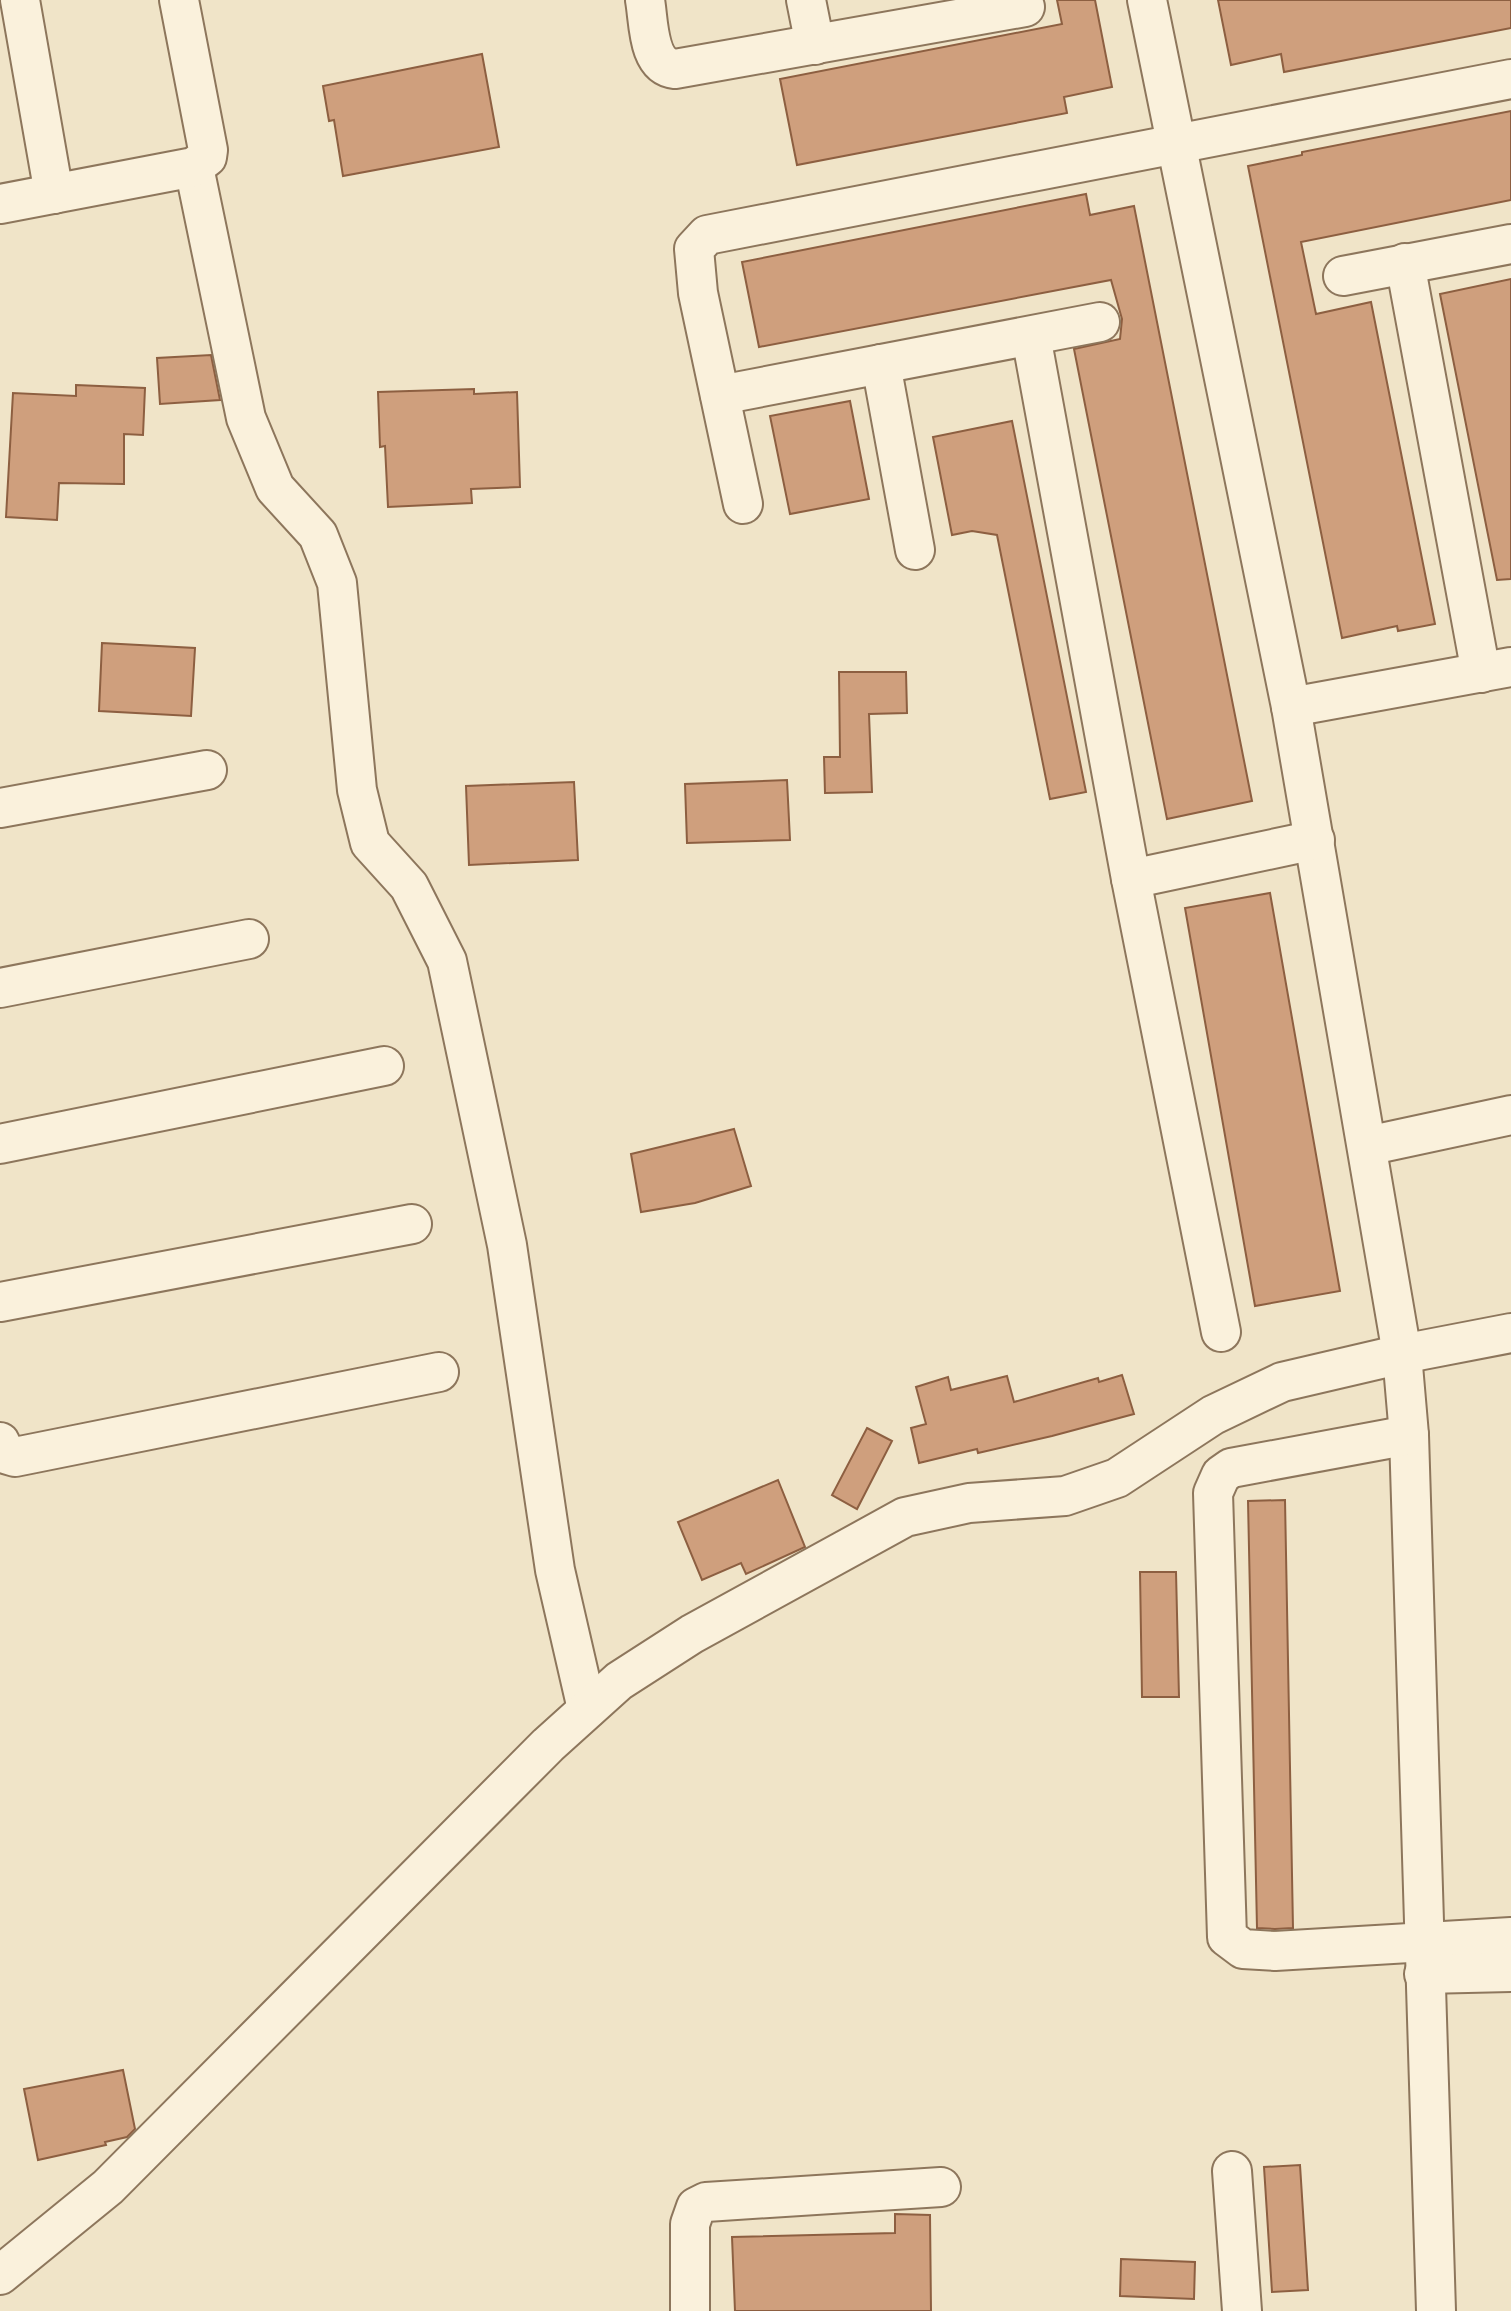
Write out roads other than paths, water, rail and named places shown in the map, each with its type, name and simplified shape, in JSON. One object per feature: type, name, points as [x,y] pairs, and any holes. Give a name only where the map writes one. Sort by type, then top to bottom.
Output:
[{"type":"street","points":[[20,0],[54,194]]},
{"type":"street","points":[[0,204],[194,166],[207,157],[208,150],[179,0]]},
{"type":"street","points":[[645,0],[655,56],[670,69],[815,45],[962,9],[1025,7]]},
{"type":"street","points":[[806,0],[815,45]]},
{"type":"street","points":[[1147,0],[1291,707],[1402,1354],[1409,1435],[1436,2311]]},
{"type":"street","points":[[743,503],[695,267],[694,249],[703,238],[716,232],[1511,79]]},
{"type":"street","points":[[194,166],[246,418],[275,488],[318,535],[337,583],[357,790],[370,843],[409,886],[447,961],[507,1245],[555,1570],[587,1709]]},
{"type":"street","points":[[1343,276],[1511,244]]},
{"type":"street","points":[[1291,707],[1496,670],[1405,263]]},
{"type":"street","points":[[720,396],[1100,322]]},
{"type":"street","points":[[1031,336],[1131,878],[1221,1332]]},
{"type":"street","points":[[881,364],[915,550]]},
{"type":"street","points":[[0,808],[207,770]]},
{"type":"street","points":[[1131,878],[1315,840]]},
{"type":"street","points":[[0,988],[248,939]]},
{"type":"street","points":[[0,1144],[384,1066]]},
{"type":"street","points":[[1367,1146],[1511,1115]]},
{"type":"street","points":[[0,1302],[412,1224]]},
{"type":"street","points":[[0,2275],[108,2187],[548,1745],[619,1681],[692,1634],[905,1517],[969,1503],[1065,1496],[1117,1478],[1213,1415],[1282,1382],[1402,1354],[1511,1333]]},
{"type":"street","points":[[0,1442],[5,1454],[15,1457],[439,1371]]},
{"type":"street","points":[[1409,1435],[1231,1468],[1216,1482],[1213,1493],[1223,1913],[1227,1937],[1243,1949],[1423,1957],[1511,1972]]},
{"type":"street","points":[[1423,1957],[1511,1937]]},
{"type":"street","points":[[1232,2171],[1242,2311]]},
{"type":"street","points":[[690,2311],[690,2224],[696,2207],[706,2202],[941,2187]]}]
